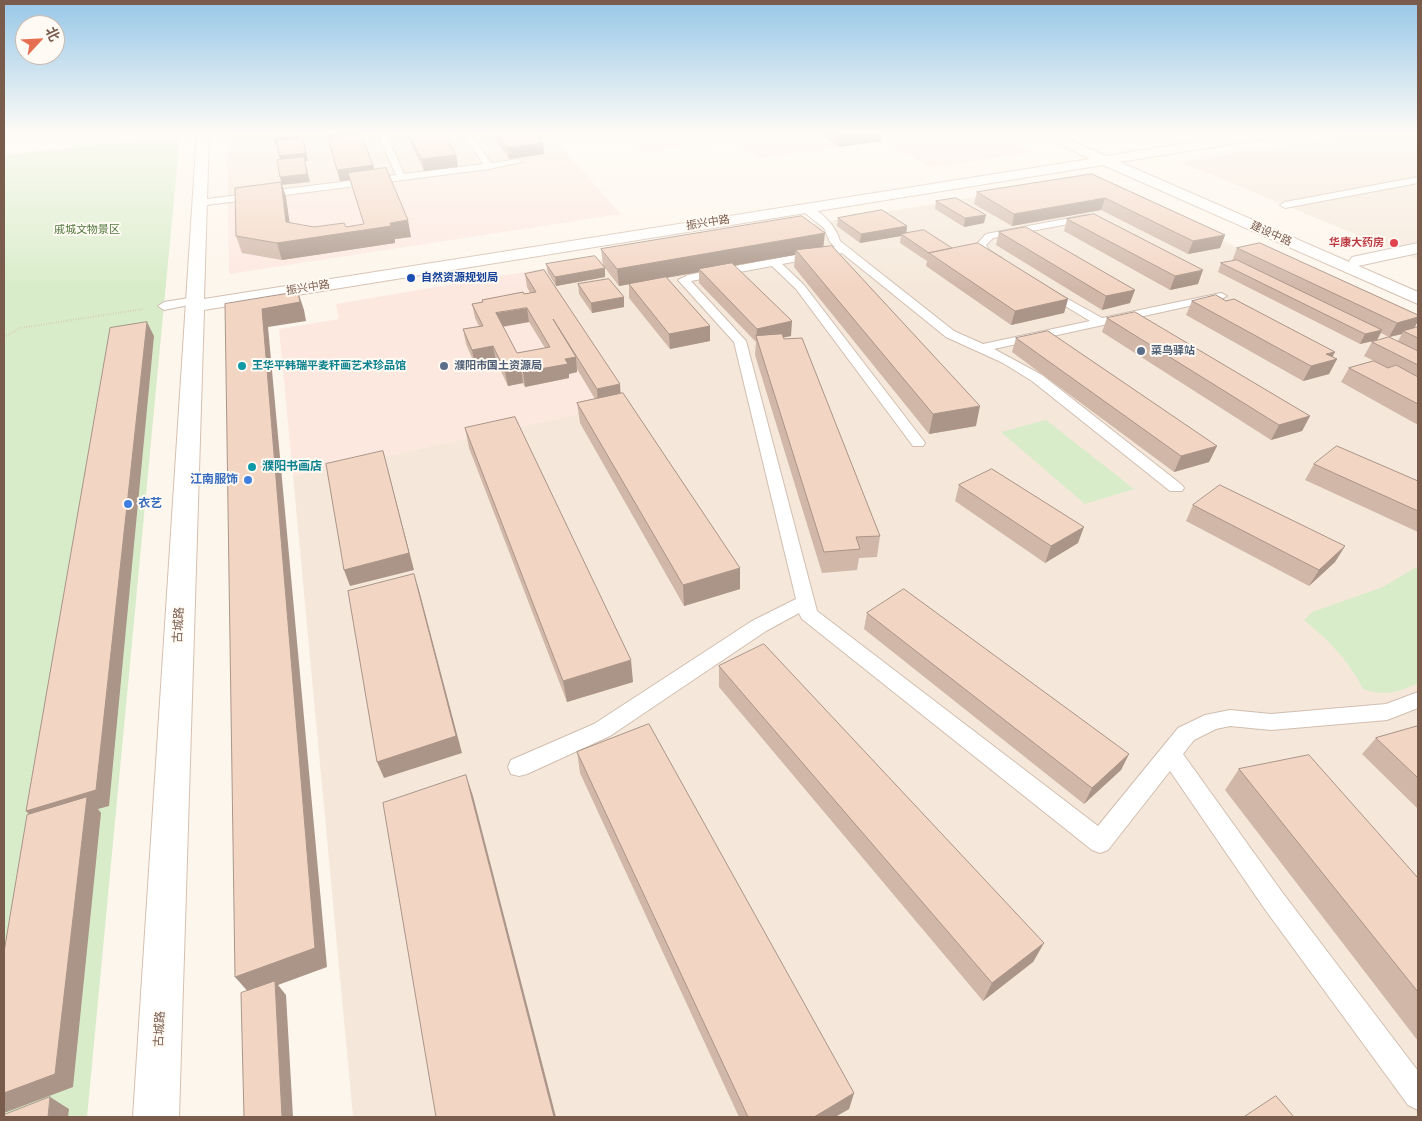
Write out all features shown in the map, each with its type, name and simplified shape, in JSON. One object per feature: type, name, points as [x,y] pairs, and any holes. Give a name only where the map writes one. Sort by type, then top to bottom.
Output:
[{"type":"street","name":"古城路","points":[[156,1117],[187,303],[200,184]]},
{"type":"street","name":"振兴中路","points":[[187,303],[935,184]]},
{"type":"street","name":"振兴中路","points":[[187,303],[804,208],[945,184]]},
{"type":"street","name":"建设中路","points":[[1166,184],[1418,300]]},
{"type":"street","name":"建设中路","points":[[1173,184],[1418,287]]},
{"type":"street","points":[[1358,261],[1418,248]]},
{"type":"lane","points":[[199,203],[344,184]]},
{"type":"lane","points":[[1285,205],[1395,184]]},
{"type":"lane","points":[[804,208],[832,230],[834,243],[950,334],[982,348],[1037,378],[1176,488]]},
{"type":"lane","points":[[783,211],[798,223]]},
{"type":"lane","points":[[1009,267],[984,252],[981,245],[984,240],[990,236],[1086,218]]},
{"type":"lane","points":[[834,243],[774,262],[684,280],[740,341],[809,614],[1100,842],[1186,734],[1212,721],[1230,718],[1271,722],[1387,712],[1418,700]]},
{"type":"lane","points":[[774,262],[800,287],[918,443]]},
{"type":"lane","points":[[1042,287],[1100,322]]},
{"type":"lane","points":[[982,348],[1222,296]]},
{"type":"lane","points":[[519,767],[550,755],[602,730],[759,626],[806,602]]},
{"type":"lane","points":[[1170,754],[1273,900],[1418,1095]]},
{"type":"path","points":[[4,337],[20,328],[187,303]]},
{"type":"shaded area","points":[[228,184],[374,184],[228,203]]},
{"type":"shaded area","points":[[374,184],[595,184],[621,214],[229,274],[228,203]]},
{"type":"shaded area","points":[[1051,184],[1102,184],[1418,332],[1418,1117],[353,1117],[293,476],[629,403],[542,269]]},
{"type":"shaded area","points":[[1234,184],[1418,184],[1418,260]]},
{"type":"shaded area","name":"濮阳市国土资源局","points":[[542,269],[630,403],[293,476],[279,329],[339,319],[336,304]]},
{"type":"green space","name":"戚城文物景区","points":[[4,184],[175,184],[87,1117],[4,1117]]},
{"type":"green space","points":[[1046,420],[1134,489],[1085,504],[1001,432]]},
{"type":"green space","points":[[1418,566],[1418,683],[1404,689],[1384,693],[1363,689],[1351,668],[1337,651],[1304,620],[1312,612],[1383,587]]},
{"type":"building","points":[[281,184],[286,222],[314,227],[344,223],[346,227],[364,224],[352,184],[393,184],[408,220],[390,223],[391,226],[277,243],[236,236],[235,188]]},
{"type":"building","points":[[1026,184],[1114,184],[1225,235],[1193,241],[1105,198],[1014,214],[977,192]]},
{"type":"building","points":[[956,198],[986,215],[965,218],[936,201]]},
{"type":"building","points":[[882,210],[907,226],[861,234],[838,218]]},
{"type":"building","points":[[1094,214],[1203,270],[1175,276],[1067,219]]},
{"type":"building","points":[[802,216],[825,233],[617,269],[601,249]]},
{"type":"building","points":[[1026,227],[1135,290],[1106,296],[999,232]]},
{"type":"building","points":[[924,230],[952,248],[929,253],[901,234]]},
{"type":"building","points":[[978,243],[1068,299],[1015,311],[929,253]]},
{"type":"building","points":[[1260,243],[1418,315],[1418,317],[1397,323],[1237,248]]},
{"type":"building","points":[[832,246],[980,406],[933,414],[796,250]]},
{"type":"building","points":[[595,256],[605,268],[555,277],[546,264]]},
{"type":"building","points":[[1237,260],[1382,330],[1365,334],[1221,263]]},
{"type":"building","points":[[732,263],[792,321],[757,329],[699,269]]},
{"type":"building","points":[[544,270],[620,384],[597,389],[553,319],[576,357],[565,359],[568,364],[523,372],[521,368],[505,371],[493,346],[472,350],[463,329],[483,326],[472,304],[483,302],[482,300],[523,292],[524,294],[536,292],[525,274]],"holes":[[[527,308],[550,347],[517,353],[496,313]]]},
{"type":"building","points":[[666,277],[710,326],[669,334],[629,284]]},
{"type":"building","points":[[609,279],[624,297],[591,303],[578,284]]},
{"type":"building","points":[[298,292],[300,302],[262,309],[315,948],[235,977],[225,304]]},
{"type":"building","points":[[1216,295],[1226,301],[1234,299],[1335,352],[1326,354],[1337,359],[1311,366],[1192,301]]},
{"type":"building","points":[[1135,312],[1310,416],[1279,425],[1107,318]]},
{"type":"building","points":[[147,322],[96,790],[26,811],[110,328]]},
{"type":"building","points":[[1418,327],[1418,338],[1403,331]]},
{"type":"building","points":[[1048,331],[1217,446],[1181,456],[1016,338]]},
{"type":"building","points":[[782,334],[784,339],[802,338],[880,536],[856,537],[860,549],[824,552],[756,336]]},
{"type":"building","points":[[1389,337],[1418,351],[1418,365],[1372,342]]},
{"type":"building","points":[[1374,361],[1388,368],[1396,365],[1418,377],[1418,404],[1349,368]]},
{"type":"building","points":[[623,393],[740,568],[683,585],[577,403]]},
{"type":"building","points":[[515,417],[631,660],[563,681],[465,428]]},
{"type":"building","points":[[1337,446],[1418,481],[1418,511],[1314,464]]},
{"type":"building","points":[[383,451],[409,553],[344,570],[326,464]]},
{"type":"building","points":[[992,469],[1084,527],[1051,546],[959,485]]},
{"type":"building","points":[[1220,485],[1345,546],[1319,570],[1193,505]]},
{"type":"building","points":[[414,574],[456,736],[377,762],[348,591]]},
{"type":"building","points":[[904,589],[1129,754],[1092,788],[867,613]]},
{"type":"building","points":[[764,644],[1044,943],[992,983],[719,666]]},
{"type":"building","points":[[649,724],[854,1093],[814,1117],[748,1117],[577,752]]},
{"type":"building","points":[[1418,726],[1418,778],[1376,738]]},
{"type":"building","points":[[1309,755],[1418,878],[1418,992],[1239,769]]},
{"type":"building","points":[[466,775],[554,1117],[436,1117],[383,803]]},
{"type":"building","points":[[87,797],[55,1074],[4,1093],[4,952],[27,815]]},
{"type":"building","points":[[275,981],[282,1117],[244,1117],[241,993]]},
{"type":"building","points":[[1276,1096],[1294,1117],[1244,1117]]},
{"type":"building","points":[[50,1097],[48,1117],[4,1117],[4,1115]]},
{"type":"place","name":"华康大药房","points":[[1394,243]]},
{"type":"place","name":"自然资源规划局","points":[[411,278]]},
{"type":"place","name":"菜鸟驿站","points":[[1141,351]]},
{"type":"place","name":"王华平韩瑞平麦秆画艺术珍品馆","points":[[242,366]]},
{"type":"place","name":"濮阳市国土资源局","points":[[444,366]]},
{"type":"place","name":"濮阳书画店","points":[[252,467]]},
{"type":"place","name":"江南服饰","points":[[248,480]]},
{"type":"place","name":"衣艺","points":[[128,504]]}]
